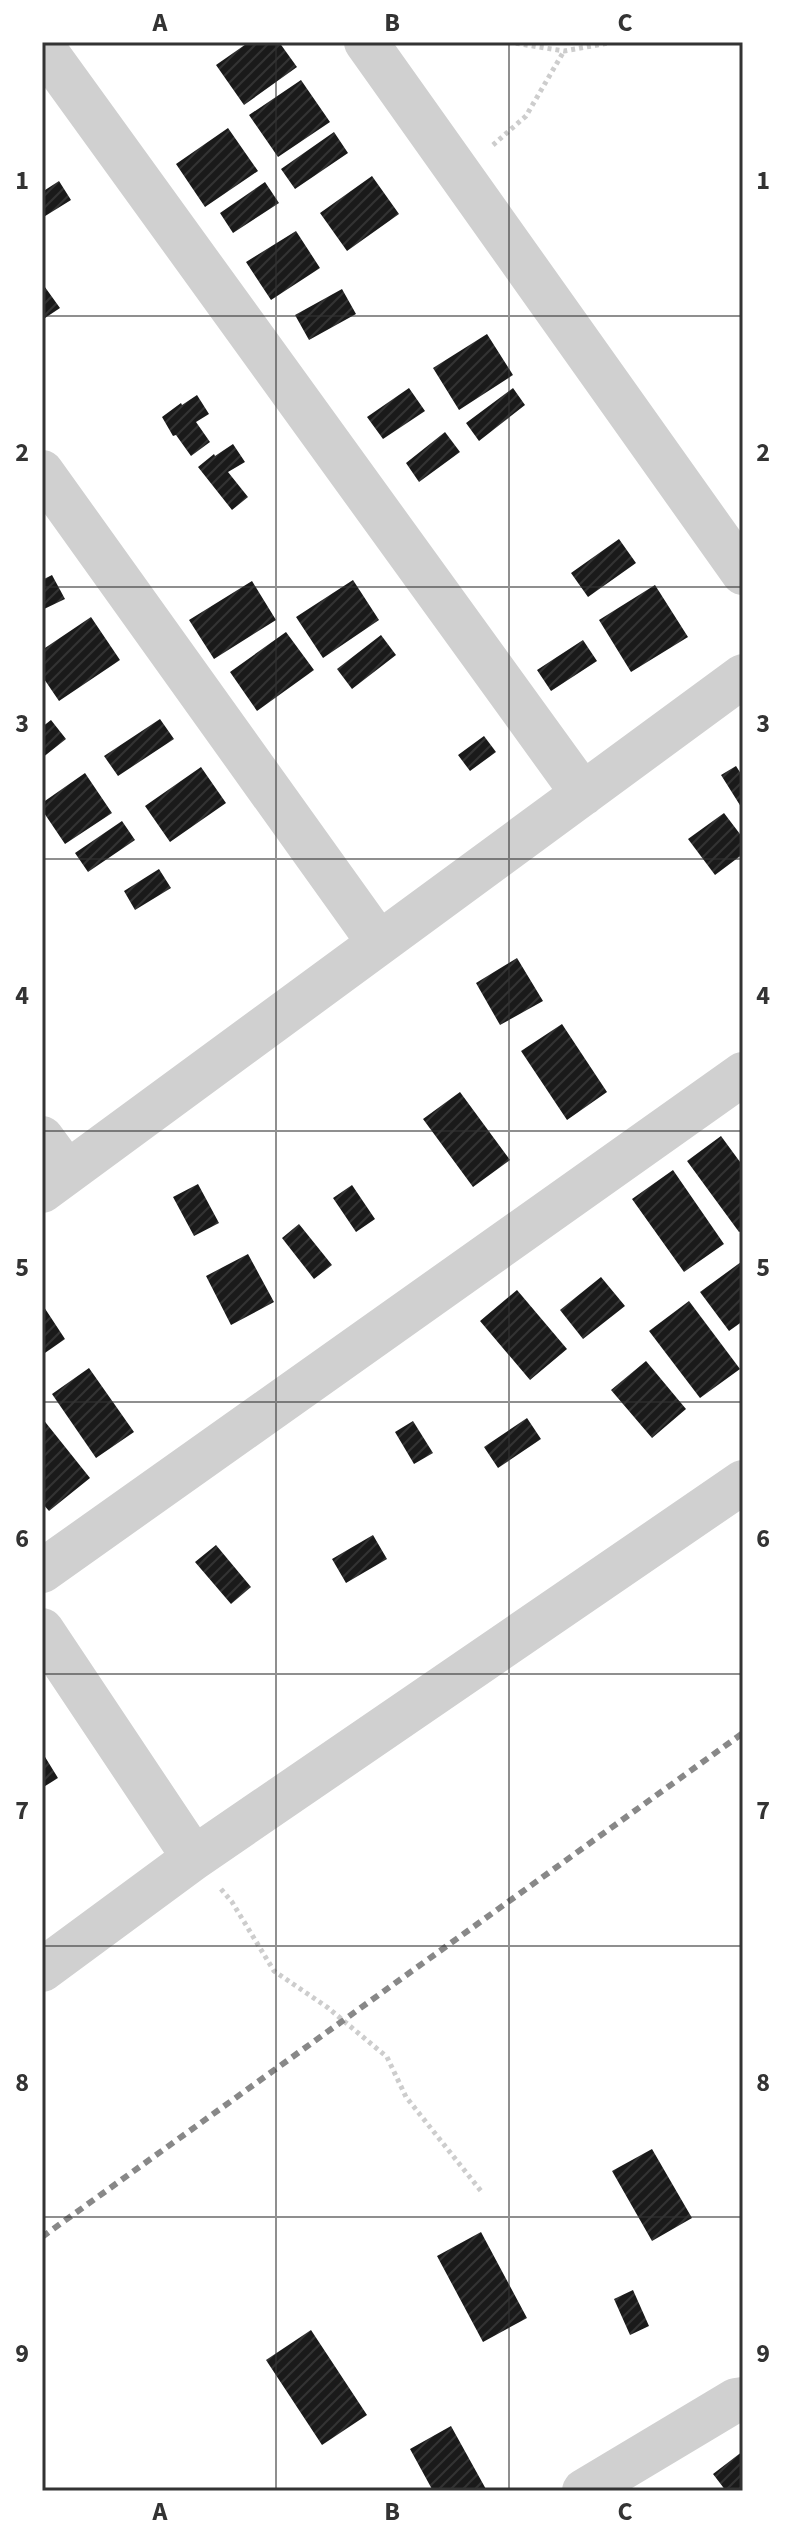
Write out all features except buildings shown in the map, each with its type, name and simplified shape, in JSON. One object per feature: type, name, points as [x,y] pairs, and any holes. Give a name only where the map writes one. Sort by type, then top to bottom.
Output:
[{"type":"street","points":[[366,42],[743,573]]},
{"type":"street","points":[[42,46],[583,794]]},
{"type":"street","points":[[42,472],[379,943]]},
{"type":"street","points":[[50,1167],[379,943],[743,676]]},
{"type":"street","points":[[42,1571],[743,1074]]},
{"type":"street","points":[[42,1970],[194,1858],[743,1482]]},
{"type":"street","points":[[42,1630],[194,1858]]},
{"type":"street","points":[[584,2491],[736,2400],[743,2399]]},
{"type":"path","points":[[508,42],[564,51],[614,42]]},
{"type":"path","points":[[460,175],[526,116],[564,51]]},
{"type":"path","points":[[194,1858],[232,1902],[274,1971],[327,2007],[387,2057],[406,2097],[481,2191]]},
{"type":"railway","points":[[42,2237],[743,1733]]}]
